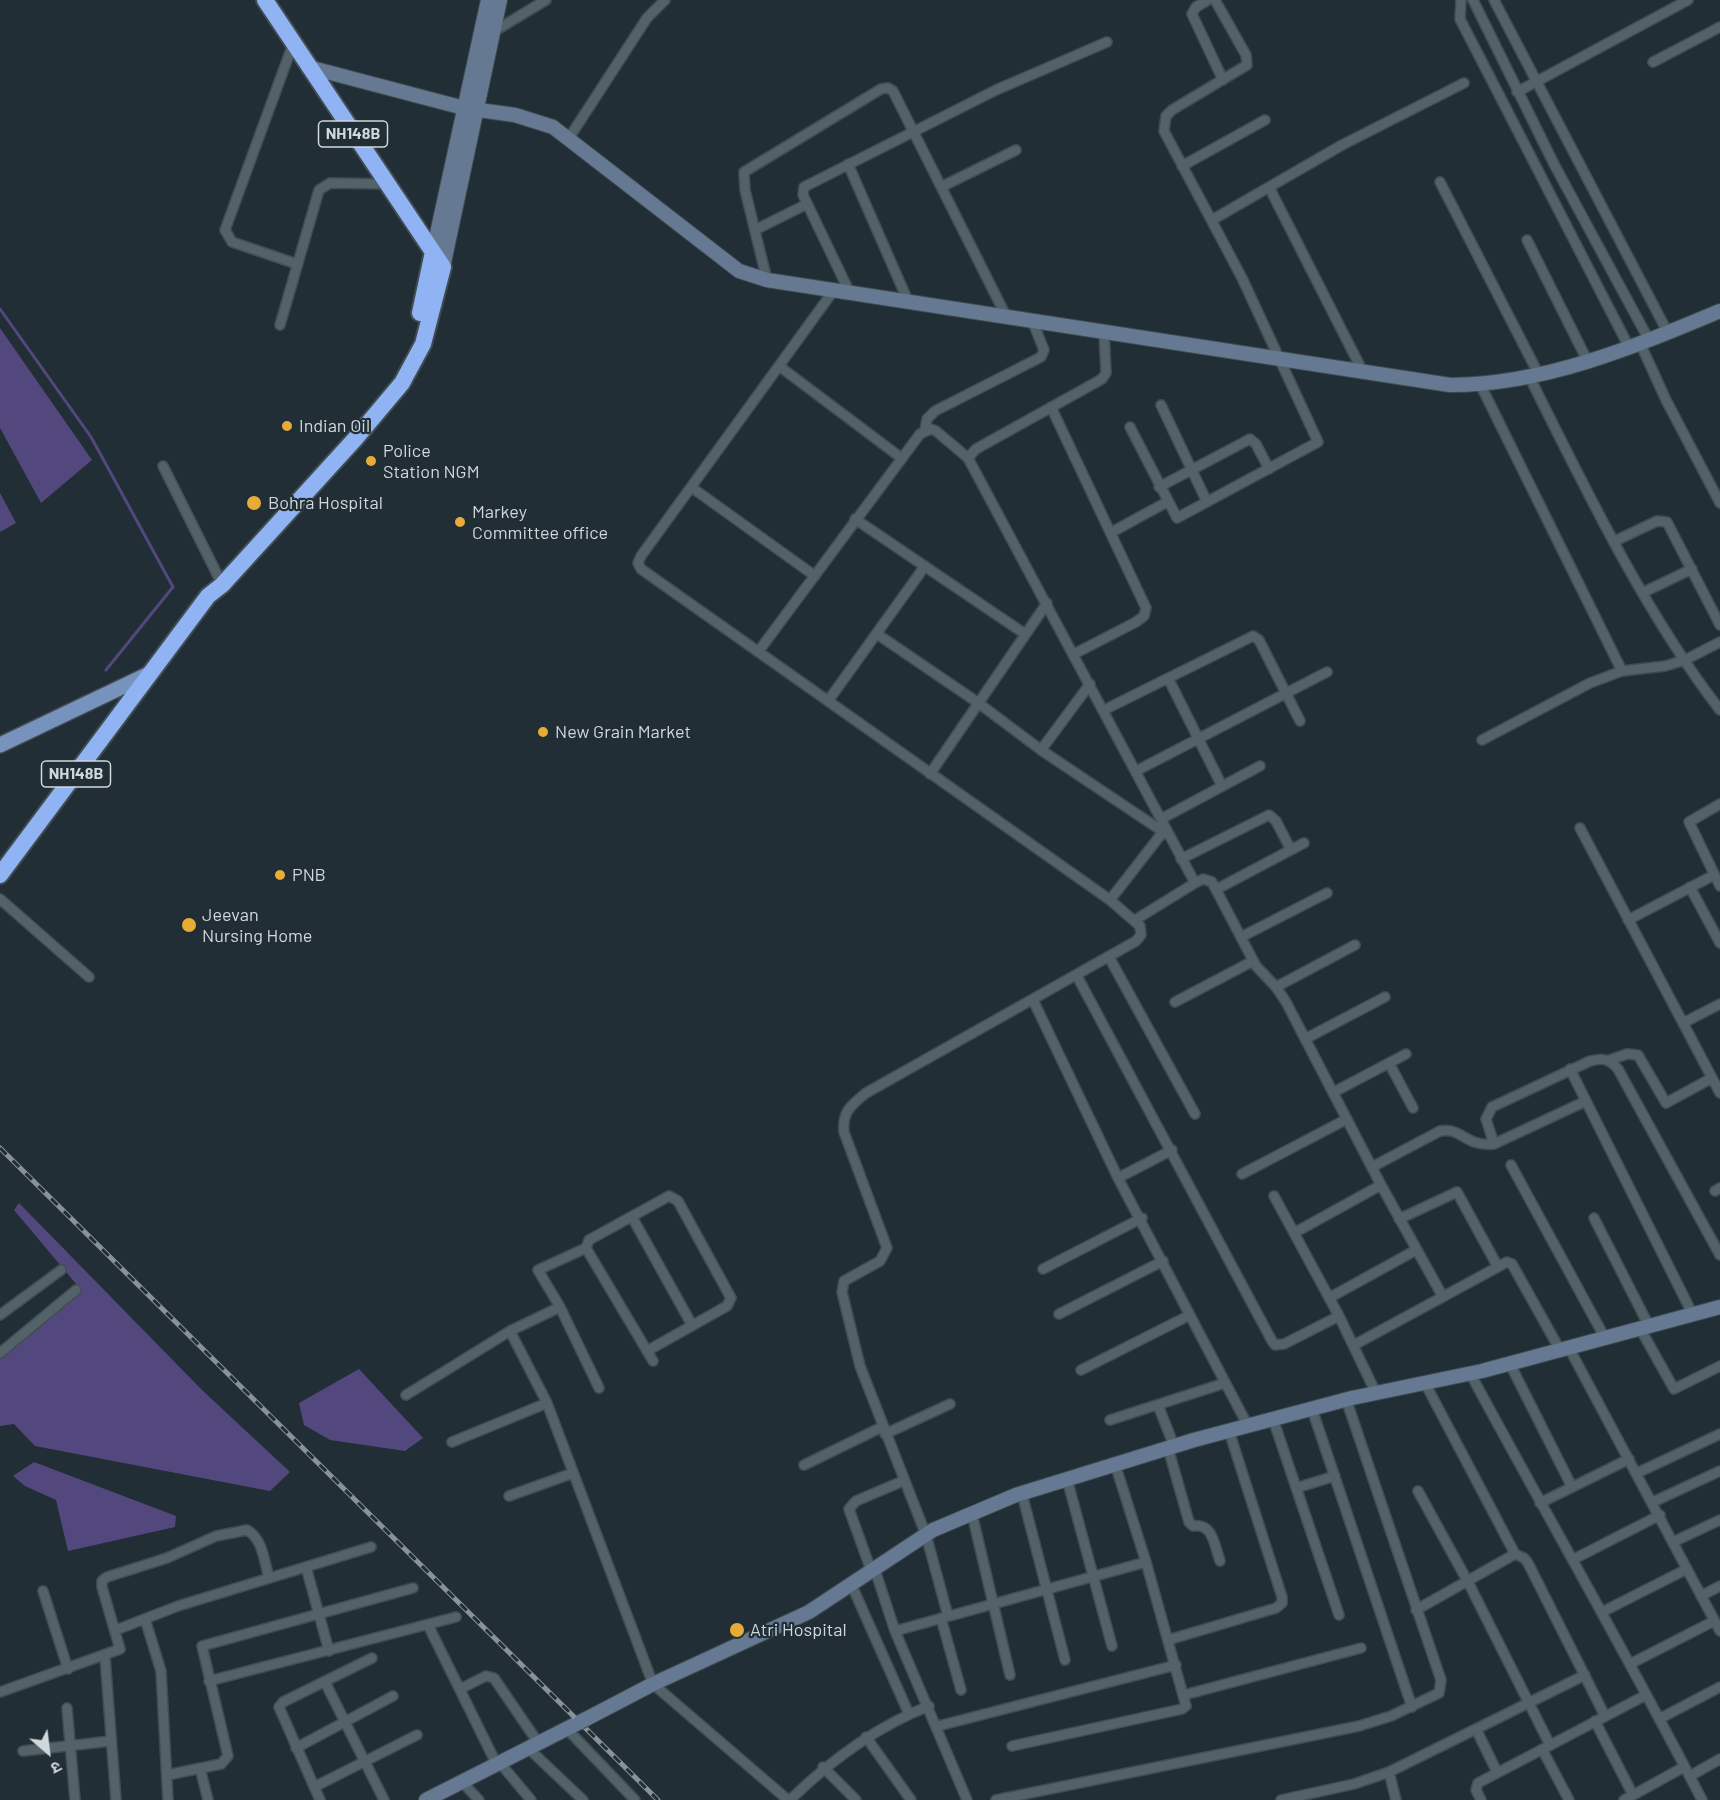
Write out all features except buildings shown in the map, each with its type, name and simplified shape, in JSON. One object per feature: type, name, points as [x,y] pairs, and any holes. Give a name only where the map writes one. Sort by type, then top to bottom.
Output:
[{"type":"highway","name":"NH148B","points":[[208,596],[222,585],[362,431],[402,383],[443,267],[265,0]]},
{"type":"highway","name":"NH148B","points":[[0,875],[152,673],[208,596],[218,576],[341,440],[393,377],[418,342],[433,252]]},
{"type":"main road","points":[[0,745],[152,673]]},
{"type":"street","points":[[443,267],[488,0]]},
{"type":"street","points":[[433,252],[500,0]]},
{"type":"street","points":[[493,32],[546,0]]},
{"type":"street","points":[[1208,0],[1196,7],[1192,14],[1223,80]]},
{"type":"street","points":[[1130,427],[1177,518],[1318,442],[1282,361],[1212,220],[1164,131],[1166,116],[1243,68],[1247,60],[1215,0]]},
{"type":"street","points":[[1461,0],[1460,19],[1602,294],[1639,343]]},
{"type":"street","points":[[1473,0],[1518,92],[1619,284],[1639,343],[1720,503]]},
{"type":"street","points":[[1494,0],[1668,333]]},
{"type":"street","points":[[1518,92],[1688,0]]},
{"type":"street","points":[[569,138],[646,18],[662,1]]},
{"type":"street","points":[[1653,62],[1720,27]]},
{"type":"street","points":[[850,292],[803,195],[804,187],[913,129],[1107,42]]},
{"type":"street","points":[[293,44],[225,230],[232,242],[297,264]]},
{"type":"street","points":[[308,67],[470,109],[534,120],[553,127],[740,271],[767,280],[1104,331],[1424,383],[1481,386],[1535,376],[1587,360],[1668,333],[1720,311]]},
{"type":"street","points":[[1212,220],[1342,145],[1464,83]]},
{"type":"street","points":[[767,280],[745,190],[744,172],[881,89],[888,88],[893,92],[943,186],[1006,316]]},
{"type":"street","points":[[1182,166],[1265,120]]},
{"type":"street","points":[[943,186],[1016,150]]},
{"type":"street","points":[[848,164],[908,301]]},
{"type":"street","points":[[1440,182],[1615,541],[1685,660],[1720,710]]},
{"type":"street","points":[[280,326],[315,196],[322,187],[330,183],[387,184]]},
{"type":"street","points":[[1269,188],[1364,374]]},
{"type":"street","points":[[755,230],[807,204]]},
{"type":"street","points":[[1527,240],[1587,360]]},
{"type":"street","points":[[1602,294],[1619,284]]},
{"type":"street","points":[[834,290],[691,487],[639,563],[646,574],[1110,900],[1135,920],[1140,926],[1141,935],[1077,976],[866,1093],[850,1105],[843,1118],[844,1132],[887,1248],[880,1261],[844,1281],[842,1286],[860,1366],[926,1535],[961,1690]]},
{"type":"street","points":[[758,652],[900,457],[925,430],[927,418],[935,411],[1041,357],[1044,350],[1032,320]]},
{"type":"street","points":[[968,458],[976,448],[1102,379],[1106,373],[1104,331]]},
{"type":"street","points":[[779,366],[900,457]]},
{"type":"street","points":[[1481,386],[1622,671]]},
{"type":"street","points":[[1161,405],[1208,502]]},
{"type":"street","points":[[1051,407],[1146,608],[1144,616],[1074,654]]},
{"type":"street","points":[[925,430],[931,429],[944,435],[968,458],[1104,710],[1161,819],[1166,834],[1195,883]]},
{"type":"street","points":[[1160,487],[1250,439],[1256,444],[1269,469]]},
{"type":"street","points":[[163,466],[218,576]]},
{"type":"street","points":[[691,487],[815,576]]},
{"type":"street","points":[[1112,532],[1167,502]]},
{"type":"street","points":[[855,519],[1025,634]]},
{"type":"street","points":[[1615,541],[1663,520],[1671,527],[1720,625]]},
{"type":"street","points":[[828,701],[925,566]]},
{"type":"street","points":[[1644,592],[1692,569]]},
{"type":"street","points":[[930,774],[977,702],[1047,603]]},
{"type":"street","points":[[877,634],[977,702],[1041,750],[1166,834]]},
{"type":"street","points":[[1104,710],[1253,636],[1258,640],[1300,722]]},
{"type":"street","points":[[1482,740],[1590,683],[1622,671],[1665,666],[1685,660],[1720,642]]},
{"type":"street","points":[[1136,771],[1327,672]]},
{"type":"street","points":[[1168,678],[1222,786]]},
{"type":"street","points":[[1041,750],[1090,684]]},
{"type":"street","points":[[1161,819],[1260,766]]},
{"type":"street","points":[[1720,816],[1718,805],[1689,822],[1720,886]]},
{"type":"street","points":[[1182,859],[1269,815],[1276,821],[1291,850]]},
{"type":"street","points":[[1580,828],[1720,1093]]},
{"type":"street","points":[[1110,900],[1166,834]]},
{"type":"street","points":[[1217,889],[1304,843]]},
{"type":"street","points":[[1628,920],[1714,875]]},
{"type":"street","points":[[1135,920],[1195,883],[1208,879],[1217,889],[1253,961],[1276,987],[1305,1039],[1399,1219],[1443,1297]]},
{"type":"street","points":[[1690,887],[1720,943]]},
{"type":"street","points":[[1241,937],[1327,893]]},
{"type":"street","points":[[0,899],[89,977]]},
{"type":"street","points":[[1276,987],[1355,945]]},
{"type":"street","points":[[1109,957],[1195,1114]]},
{"type":"street","points":[[1175,1002],[1253,961]]},
{"type":"street","points":[[1077,976],[1172,1149],[1275,1345],[1284,1344],[1339,1316]]},
{"type":"street","points":[[1305,1039],[1385,997]]},
{"type":"street","points":[[1033,1000],[1118,1178],[1142,1218],[1248,1426]]},
{"type":"street","points":[[1683,1023],[1720,1004]]},
{"type":"street","points":[[1334,1092],[1406,1054]]},
{"type":"street","points":[[1494,1144],[1486,1119],[1492,1107],[1590,1061],[1602,1058],[1610,1060],[1627,1054],[1638,1055],[1666,1103],[1712,1078]]},
{"type":"street","points":[[1610,1060],[1618,1069],[1720,1254]]},
{"type":"street","points":[[1389,1063],[1413,1108]]},
{"type":"street","points":[[1570,1069],[1693,1315]]},
{"type":"street","points":[[1372,1167],[1440,1131],[1449,1130],[1480,1145],[1494,1144],[1586,1101]]},
{"type":"street","points":[[1242,1174],[1347,1119]]},
{"type":"street","points":[[1118,1178],[1172,1149]]},
{"type":"street","points":[[1511,1166],[1605,1338]]},
{"type":"street","points":[[1294,1233],[1381,1185]]},
{"type":"street","points":[[1399,1219],[1457,1192],[1498,1267]]},
{"type":"street","points":[[599,1388],[560,1307],[538,1270],[586,1248],[589,1240],[669,1196],[676,1197],[731,1298],[726,1306],[647,1350]]},
{"type":"street","points":[[1274,1196],[1339,1316],[1376,1393]]},
{"type":"street","points":[[632,1216],[692,1325]]},
{"type":"street","points":[[1043,1269],[1142,1218]]},
{"type":"street","points":[[1594,1218],[1674,1389],[1720,1366]]},
{"type":"street","points":[[586,1248],[653,1361]]},
{"type":"street","points":[[1329,1298],[1416,1250]]},
{"type":"street","points":[[1059,1314],[1163,1261]]},
{"type":"street","points":[[1354,1345],[1498,1267],[1508,1262],[1512,1264],[1637,1473],[1720,1631]]},
{"type":"street","points":[[0,1315],[62,1270]]},
{"type":"street","points":[[0,1353],[76,1290]]},
{"type":"street","points":[[406,1395],[510,1331],[560,1307]]},
{"type":"street","points":[[426,1800],[653,1684],[809,1612],[852,1586],[926,1535],[1022,1494],[1171,1447],[1346,1399],[1510,1364],[1719,1310]]},
{"type":"street","points":[[1081,1370],[1190,1316]]},
{"type":"street","points":[[510,1331],[547,1403],[653,1684],[789,1800],[823,1767],[866,1737],[928,1706]]},
{"type":"street","points":[[1510,1364],[1572,1487]]},
{"type":"street","points":[[1470,1373],[1540,1503],[1574,1558],[1702,1800]]},
{"type":"street","points":[[1110,1420],[1225,1383]]},
{"type":"street","points":[[1425,1383],[1515,1554],[1524,1558],[1528,1563],[1605,1716]]},
{"type":"street","points":[[996,1800],[1359,1726],[1412,1707],[1440,1693],[1442,1684],[1346,1399]]},
{"type":"street","points":[[452,1442],[547,1403]]},
{"type":"street","points":[[804,1465],[950,1404]]},
{"type":"street","points":[[1158,1405],[1171,1447],[1189,1522],[1192,1526],[1202,1525],[1208,1528],[1220,1561]]},
{"type":"street","points":[[1312,1408],[1412,1707]]},
{"type":"street","points":[[1273,1419],[1339,1615]]},
{"type":"street","points":[[1168,1640],[1276,1608],[1282,1603],[1229,1431]]},
{"type":"street","points":[[1637,1473],[1720,1434]]},
{"type":"street","points":[[1540,1503],[1629,1460]]},
{"type":"street","points":[[1012,1746],[1182,1709],[1187,1702],[1115,1464]]},
{"type":"street","points":[[1653,1502],[1720,1471]]},
{"type":"street","points":[[509,1496],[573,1473]]},
{"type":"street","points":[[1296,1488],[1335,1476]]},
{"type":"street","points":[[1067,1479],[1112,1646]]},
{"type":"street","points":[[903,1481],[856,1501],[849,1509],[895,1631],[938,1726],[968,1800]]},
{"type":"street","points":[[1418,1491],[1530,1702],[1569,1800]]},
{"type":"street","points":[[1022,1494],[1065,1660]]},
{"type":"street","points":[[972,1514],[1010,1675]]},
{"type":"street","points":[[1574,1558],[1660,1515]]},
{"type":"street","points":[[1673,1542],[1720,1520]]},
{"type":"street","points":[[0,1692],[120,1649],[102,1581],[114,1574],[167,1558],[216,1536],[247,1530],[254,1534],[269,1578]]},
{"type":"street","points":[[116,1630],[269,1578],[371,1547]]},
{"type":"street","points":[[1416,1610],[1515,1554]]},
{"type":"street","points":[[895,1631],[1146,1562]]},
{"type":"street","points":[[306,1567],[329,1651]]},
{"type":"street","points":[[1602,1612],[1687,1569]]},
{"type":"street","points":[[852,1586],[909,1714]]},
{"type":"street","points":[[1701,1596],[1720,1586]]},
{"type":"street","points":[[167,1775],[221,1764],[228,1756],[202,1650],[206,1644],[413,1588]]},
{"type":"street","points":[[42,1591],[68,1669]]},
{"type":"street","points":[[209,1681],[456,1617]]},
{"type":"street","points":[[145,1619],[161,1671],[168,1800]]},
{"type":"street","points":[[1630,1664],[1714,1621]]},
{"type":"street","points":[[428,1624],[498,1764],[531,1800]]},
{"type":"street","points":[[1184,1695],[1361,1648]]},
{"type":"street","points":[[105,1656],[116,1800]]},
{"type":"street","points":[[320,1800],[279,1707],[283,1702],[372,1658]]},
{"type":"street","points":[[938,1726],[1176,1665]]},
{"type":"street","points":[[460,1689],[490,1675],[534,1746],[583,1800]]},
{"type":"street","points":[[1281,1800],[1354,1784],[1389,1772],[1585,1675]]},
{"type":"street","points":[[325,1682],[384,1800]]},
{"type":"street","points":[[1659,1719],[1720,1687]]},
{"type":"street","points":[[1480,1800],[1475,1786],[1497,1772],[1646,1695]]},
{"type":"street","points":[[296,1748],[393,1696]]},
{"type":"street","points":[[67,1708],[75,1800]]},
{"type":"street","points":[[1595,1721],[1628,1798],[1687,1771],[1720,1759]]},
{"type":"street","points":[[567,1729],[635,1800]]},
{"type":"street","points":[[1476,1729],[1497,1772]]},
{"type":"street","points":[[314,1787],[417,1735]]},
{"type":"street","points":[[866,1737],[911,1800]]},
{"type":"street","points":[[23,1751],[111,1741]]},
{"type":"street","points":[[823,1767],[856,1800]]},
{"type":"street","points":[[200,1768],[208,1800]]},
{"type":"street","points":[[1389,1772],[1396,1800]]},
{"type":"street","points":[[462,1782],[479,1800]]},
{"type":"shaded area","points":[[0,328],[92,460],[41,503],[0,428]]},
{"type":"shaded area","points":[[0,493],[16,523],[0,532]]},
{"type":"shaded area","points":[[19,1203],[202,1390],[290,1472],[270,1491],[35,1446],[14,1424],[0,1426],[0,1358],[82,1291],[14,1210]]},
{"type":"shaded area","points":[[359,1369],[423,1438],[405,1451],[330,1440],[304,1425],[299,1403]]},
{"type":"shaded area","points":[[34,1462],[176,1516],[175,1527],[68,1551],[56,1500],[25,1486],[13,1476]]},
{"type":"waterway","points":[[0,309],[91,437],[173,587],[106,670]]},
{"type":"railway","points":[[0,1148],[658,1800]]},
{"type":"place","name":"Indian Oil","points":[[287,426]]},
{"type":"place","name":"Police Station NGM","points":[[371,461]]},
{"type":"place","name":"Bohra Hospital","points":[[254,503]]},
{"type":"place","name":"Markey Committee office","points":[[460,522]]},
{"type":"place","name":"New Grain Market","points":[[543,732]]},
{"type":"place","name":"PNB","points":[[280,875]]},
{"type":"place","name":"Jeevan Nursing Home","points":[[189,925]]},
{"type":"place","name":"Atri Hospital","points":[[737,1630]]}]
